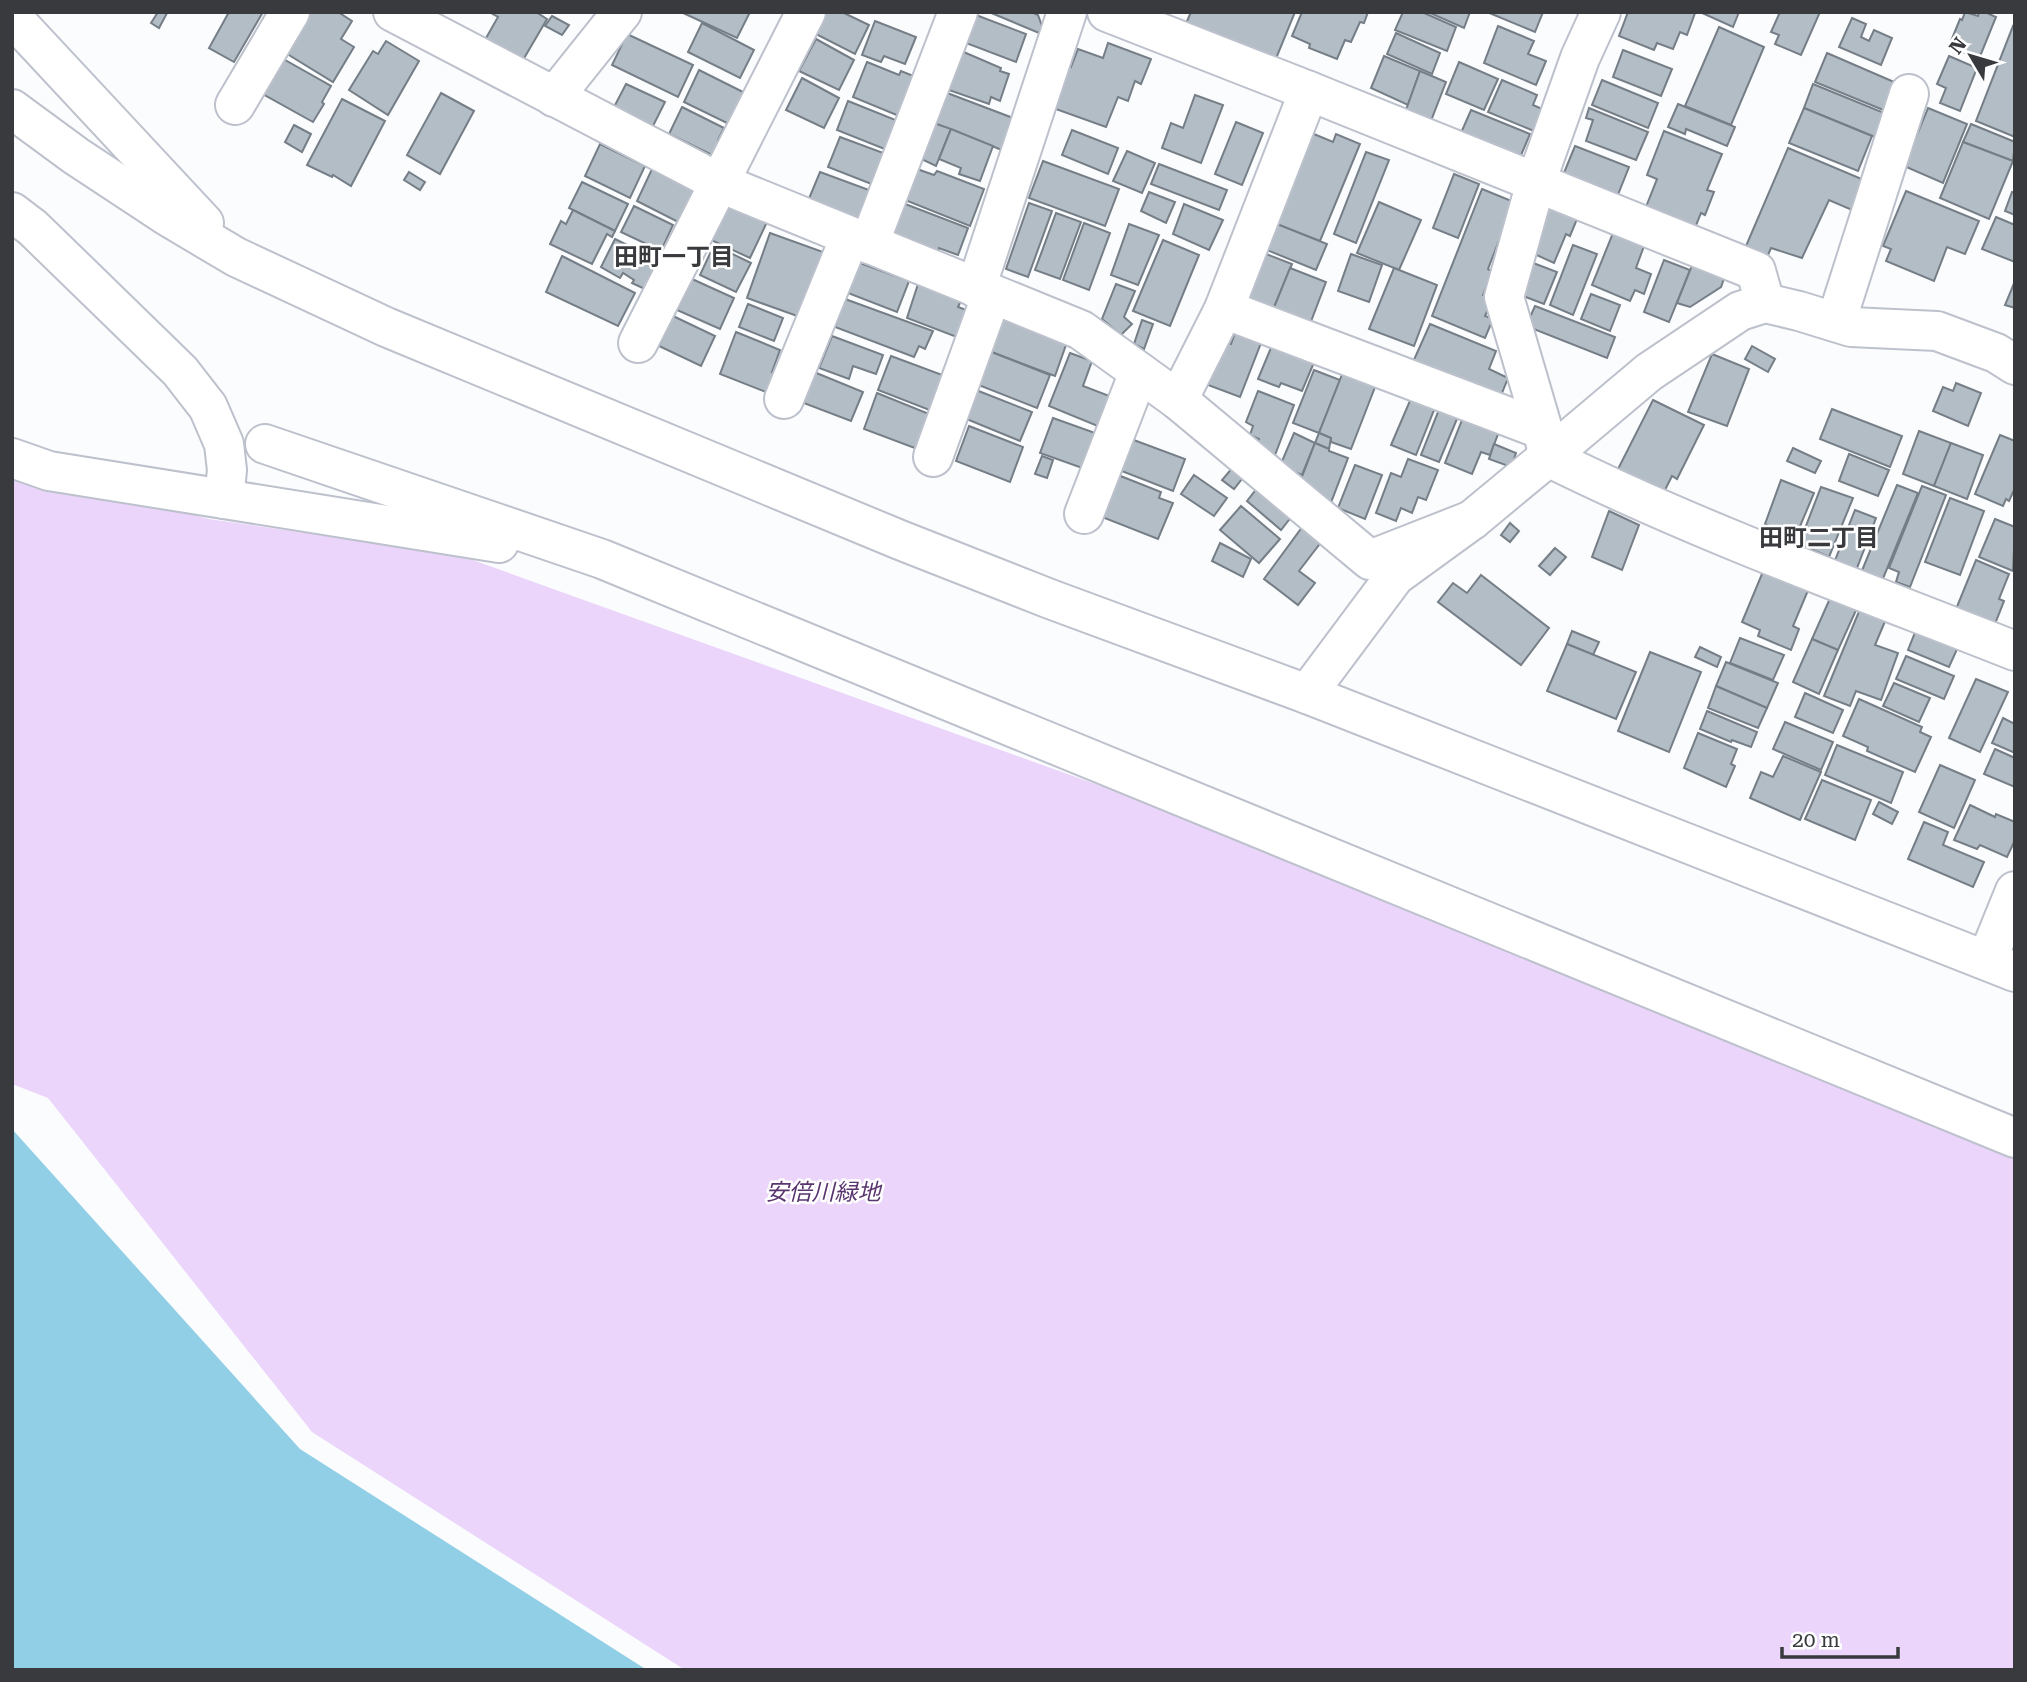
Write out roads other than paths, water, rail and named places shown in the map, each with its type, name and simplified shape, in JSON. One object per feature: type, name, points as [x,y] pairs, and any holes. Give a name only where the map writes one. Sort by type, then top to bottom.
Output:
[{"type":"street","points":[[234,105],[290,12]]},
{"type":"street","points":[[393,12],[720,183],[1081,330],[1178,400],[1370,560],[1472,520]]},
{"type":"street","points":[[554,97],[622,12]]},
{"type":"street","points":[[638,342],[806,12]]},
{"type":"street","points":[[784,399],[860,240],[958,12]]},
{"type":"street","points":[[933,457],[1067,12]]},
{"type":"street","points":[[1107,12],[1756,271],[1765,303]]},
{"type":"street","points":[[1545,444],[1504,297],[1535,182],[1580,58],[1601,12]]},
{"type":"street","points":[[12,17],[236,257]]},
{"type":"street","points":[[1178,400],[1224,309],[1310,91]]},
{"type":"street","points":[[1836,322],[1909,94]]},
{"type":"street","points":[[12,109],[76,156],[167,216],[236,257],[398,332],[900,540],[1050,599],[1307,694],[2001,966],[2015,891]]},
{"type":"street","points":[[12,212],[33,228],[180,371],[208,408],[224,444],[227,470],[224,499]]},
{"type":"street","points":[[1307,694],[1395,576],[1472,520],[1545,444],[1740,311],[1765,303],[1799,310],[1851,327],[1937,331],[1996,354],[2015,365]]},
{"type":"street","points":[[1224,309],[1545,444],[1607,487],[2015,651]]},
{"type":"street","points":[[1084,513],[1139,372]]},
{"type":"street","points":[[265,444],[602,559],[2015,1138]]},
{"type":"street","points":[[12,458],[49,471],[602,559]]},
{"type":"water","points":[[12,1129],[300,1449],[647,1670],[12,1670]]},
{"type":"district","name":"田町一丁目","points":[[674,257]]},
{"type":"district","name":"田町二丁目","points":[[1819,538]]},
{"type":"park label","name":"安倍川緑地","points":[[823,1192]]}]
